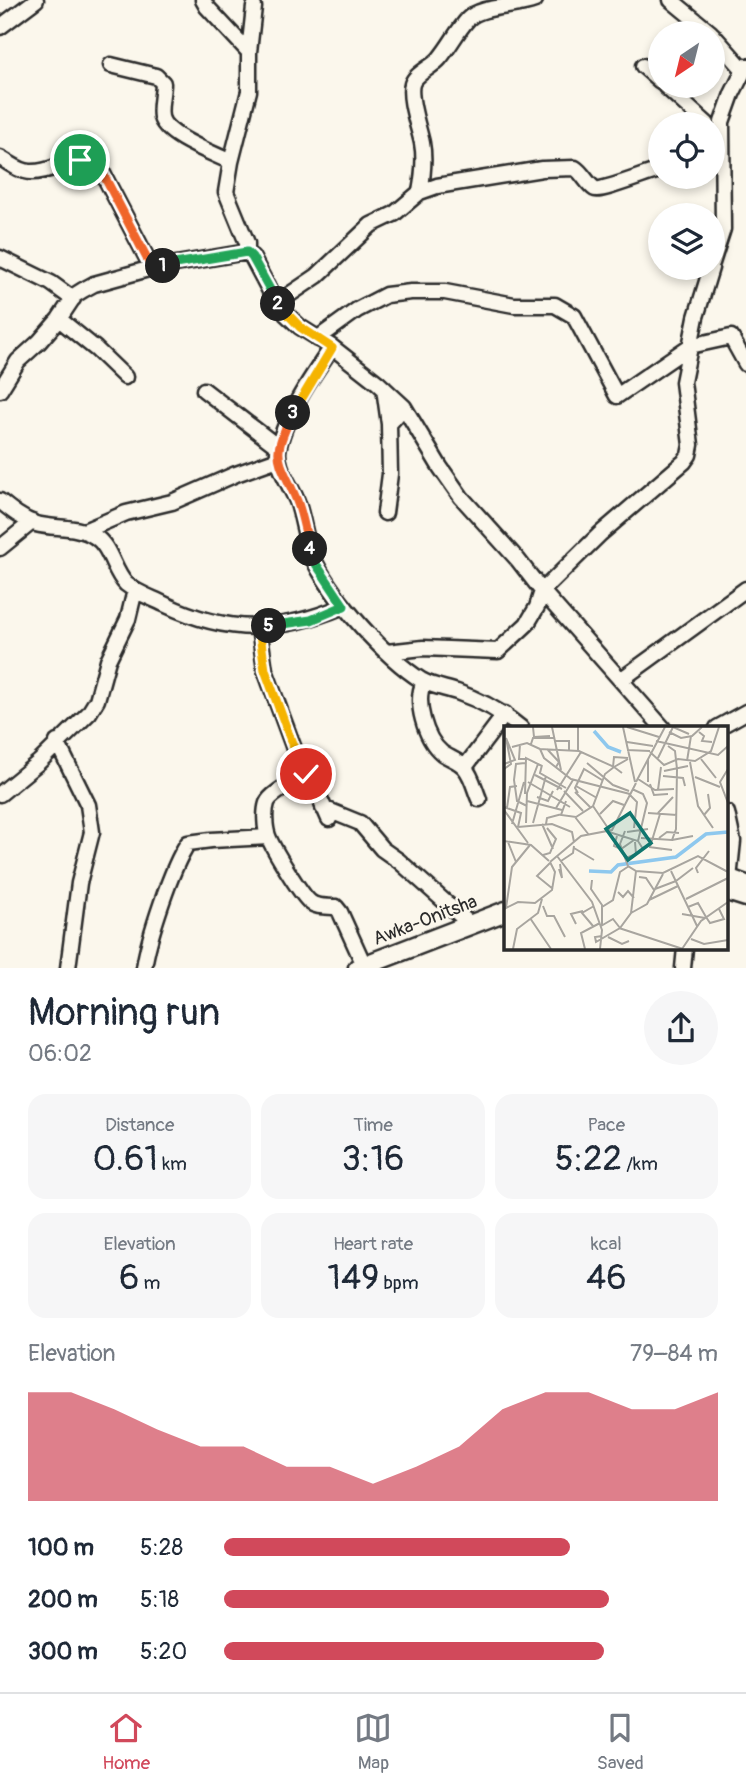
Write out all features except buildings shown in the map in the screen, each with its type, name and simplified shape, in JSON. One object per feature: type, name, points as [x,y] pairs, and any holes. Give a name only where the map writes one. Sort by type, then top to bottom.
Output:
[{"type":"main road","points":[[732,883],[746,897]]},
{"type":"main road","name":"Awka-Onitsha","points":[[361,966],[504,912]]},
{"type":"main road","name":"Awka-Onitsha","points":[[386,968],[504,924]]},
{"type":"street","points":[[0,27],[36,0]]},
{"type":"street","points":[[203,0],[249,52]]},
{"type":"street","points":[[420,192],[423,146],[412,85],[440,58],[470,17],[485,10],[508,8],[535,0]]},
{"type":"street","points":[[671,0],[696,21]]},
{"type":"street","points":[[254,7],[248,91],[226,192],[247,243],[247,252],[278,303],[300,327],[332,348],[404,407],[461,496],[661,726]]},
{"type":"street","points":[[725,47],[745,68],[725,114]]},
{"type":"street","points":[[111,65],[156,76],[163,83],[160,113],[163,124],[171,132],[231,162]]},
{"type":"street","points":[[643,66],[648,70]]},
{"type":"street","points":[[678,98],[694,112]]},
{"type":"street","points":[[0,159],[25,172],[35,173],[80,160],[90,161],[101,170],[152,268]]},
{"type":"street","points":[[278,303],[317,276],[372,225],[394,214],[420,192],[437,186],[529,171],[575,168],[595,189],[603,190],[648,173]]},
{"type":"street","points":[[0,390],[18,361],[60,319],[83,289],[152,268],[247,252]]},
{"type":"street","points":[[0,258],[51,283],[73,299]]},
{"type":"street","points":[[387,652],[423,648],[498,652],[527,624],[542,591],[600,534],[684,463],[690,455],[691,446],[684,382],[696,317],[708,280]]},
{"type":"street","points":[[317,339],[357,310],[386,295],[445,292],[514,305],[555,305],[574,316],[617,396],[691,346],[731,337],[746,364]]},
{"type":"street","points":[[60,319],[125,377]]},
{"type":"street","points":[[84,531],[126,513],[172,502],[278,453],[299,402],[332,348]]},
{"type":"street","points":[[384,388],[389,424],[390,474],[385,513]]},
{"type":"street","points":[[204,390],[278,453],[298,503],[314,561],[344,606],[387,652],[424,682],[459,692],[505,714],[519,726]]},
{"type":"street","points":[[389,424],[404,407]]},
{"type":"street","points":[[0,501],[32,522],[84,531],[100,541],[124,582],[135,590],[200,620],[259,628],[311,620],[344,606]]},
{"type":"street","points":[[0,548],[32,522]]},
{"type":"street","points":[[622,678],[746,589]]},
{"type":"street","points":[[0,794],[39,762],[89,713],[97,700],[108,660],[128,620],[135,590]]},
{"type":"street","points":[[259,628],[265,670],[300,765],[315,787],[326,813],[360,823],[382,849],[471,925]]},
{"type":"street","points":[[424,682],[419,696],[420,713],[429,736],[440,752],[465,767],[479,799]]},
{"type":"street","points":[[721,726],[746,712]]},
{"type":"street","points":[[465,767],[505,714]]},
{"type":"street","points":[[57,742],[88,805],[92,832],[79,883],[68,968]]},
{"type":"street","points":[[306,774],[267,802],[268,837],[298,888],[310,902],[318,906],[336,907],[340,912],[361,966]]},
{"type":"street","points":[[728,818],[733,841],[732,883]]},
{"type":"street","points":[[144,968],[146,953],[163,901],[188,843],[268,837]]},
{"type":"street","points":[[683,968],[685,950]]},
{"type":"route","points":[[80,160],[90,161],[101,170],[152,268],[247,252],[286,314],[300,327],[332,348],[320,364],[286,426],[278,447],[278,459],[298,503],[314,561],[344,606],[311,620],[259,628],[265,670],[300,765],[306,774]]}]
